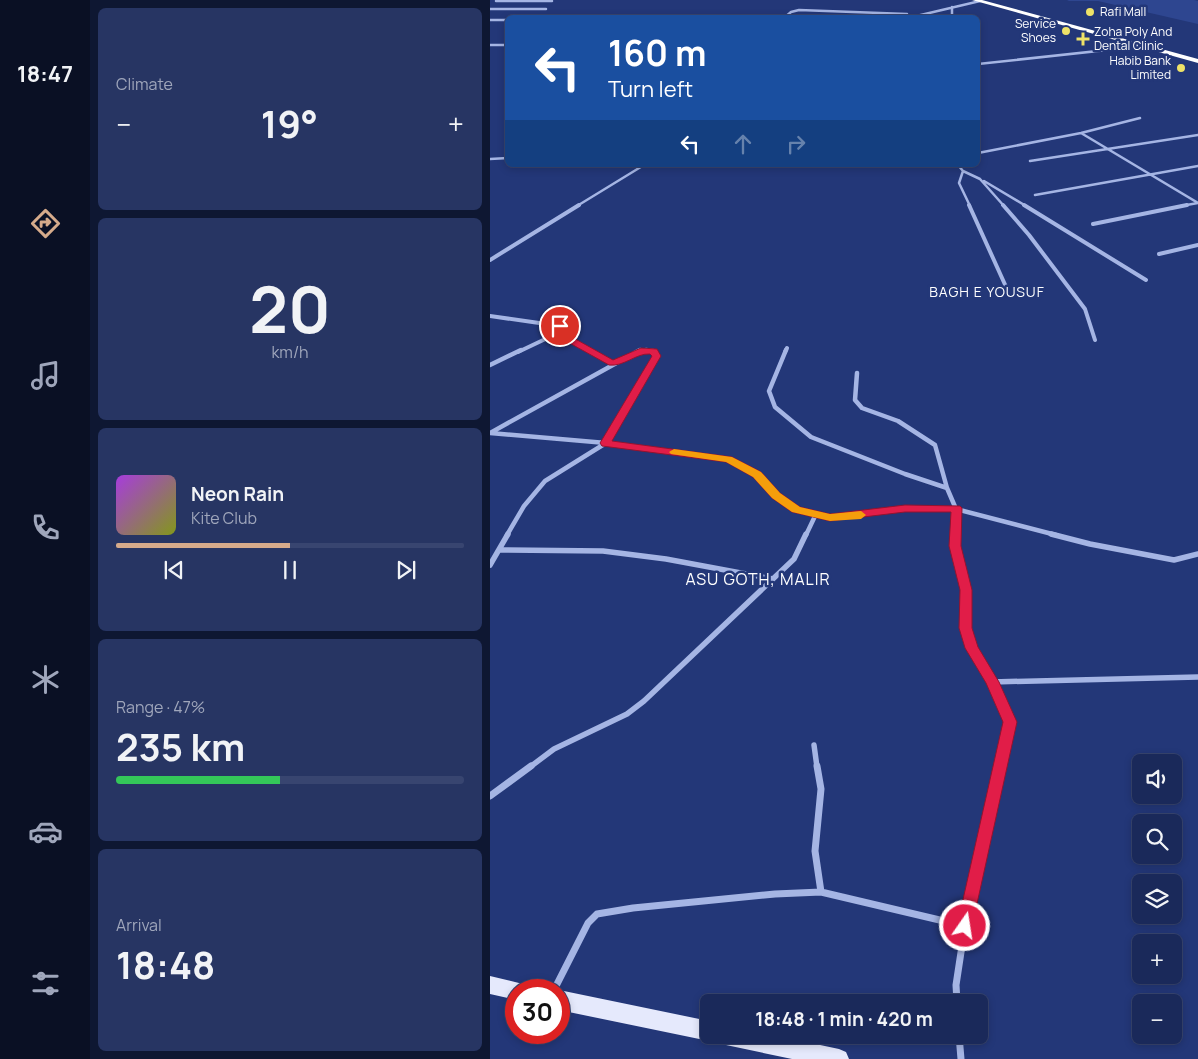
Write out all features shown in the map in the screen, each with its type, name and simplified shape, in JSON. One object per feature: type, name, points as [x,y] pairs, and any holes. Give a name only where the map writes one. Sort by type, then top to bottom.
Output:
[{"type":"highway","points":[[994,0],[1198,53]]},
{"type":"highway","points":[[978,1],[1198,61]]},
{"type":"main road","points":[[490,985],[505,988]]},
{"type":"main road","points":[[570,1002],[700,1029]]},
{"type":"main road","points":[[768,1044],[839,1059]]},
{"type":"street","points":[[490,6],[496,1],[552,1]]},
{"type":"street","points":[[919,15],[978,1]]},
{"type":"street","points":[[952,7],[952,15]]},
{"type":"street","points":[[490,9],[546,9]]},
{"type":"street","points":[[788,15],[794,10],[907,15]]},
{"type":"street","points":[[834,15],[838,12]]},
{"type":"street","points":[[490,20],[505,20]]},
{"type":"street","points":[[490,45],[505,45]]},
{"type":"street","points":[[980,64],[1145,46]]},
{"type":"street","points":[[980,153],[1081,133],[1140,118]]},
{"type":"street","points":[[1081,133],[1198,203]]},
{"type":"street","points":[[1030,161],[1198,134]]},
{"type":"street","points":[[490,159],[505,158]]},
{"type":"street","points":[[1035,195],[1198,166]]},
{"type":"street","points":[[490,259],[641,167]]},
{"type":"street","points":[[960,167],[963,171],[980,179],[1146,280]]},
{"type":"street","points":[[963,171],[959,183],[1007,289]]},
{"type":"street","points":[[980,179],[1030,235],[1085,309],[1095,340]]},
{"type":"street","points":[[1093,224],[1198,203]]},
{"type":"street","points":[[1159,254],[1198,245]]},
{"type":"street","points":[[490,316],[556,325],[562,328],[558,333],[490,365]]},
{"type":"street","points":[[558,333],[613,364]]},
{"type":"street","points":[[787,348],[769,391],[775,407],[811,437],[905,474],[947,488]]},
{"type":"street","points":[[490,433],[613,364],[641,350],[654,351],[656,356],[606,443],[545,481],[524,506],[490,565]]},
{"type":"street","points":[[857,373],[854,400],[862,408],[898,421],[935,445],[940,468],[956,508],[955,546],[966,590],[966,628],[971,648],[992,682],[1010,722],[965,926],[956,985],[957,994]]},
{"type":"street","points":[[490,433],[606,443],[728,459],[757,475],[776,495],[796,509],[830,517],[905,508],[956,508],[1100,546],[1174,560],[1197,556]]},
{"type":"street","points":[[490,796],[554,749],[627,714],[644,701],[794,559],[816,514]]},
{"type":"street","points":[[500,550],[603,552],[666,559],[772,579]]},
{"type":"street","points":[[992,682],[1198,676]]},
{"type":"street","points":[[814,745],[822,789],[815,852],[820,892]]},
{"type":"street","points":[[560,979],[588,923],[597,914],[642,907],[775,894],[820,892],[965,926]]},
{"type":"street","points":[[960,1044],[961,1059]]},
{"type":"shaded area","points":[[1194,0],[1198,1],[1198,24],[1098,1],[1067,1]]},
{"type":"slow traffic","points":[[674,452],[728,459],[757,475],[776,495],[796,509],[830,517],[861,515]]},
{"type":"place","name":"Rafi Mall","points":[[1090,12]]},
{"type":"place","name":"Service Shoes","points":[[1066,31]]},
{"type":"place","name":"Zoha Poly And Dental Clinic","points":[[1083,39]]},
{"type":"place","name":"Habib Bank Limited","points":[[1181,68]]},
{"type":"district","name":"BAGH E YOUSUF","points":[[987,292]]},
{"type":"district","name":"ASU GOTH, MALIR","points":[[758,579]]},
{"type":"route","points":[[560,326],[562,328],[558,333],[613,364],[641,350],[654,351],[656,356],[606,443],[728,459],[757,475],[776,495],[796,509],[830,517],[856,516],[905,508],[956,508],[954,518],[955,546],[966,590],[966,628],[971,648],[992,682],[1010,722],[965,926]]}]
